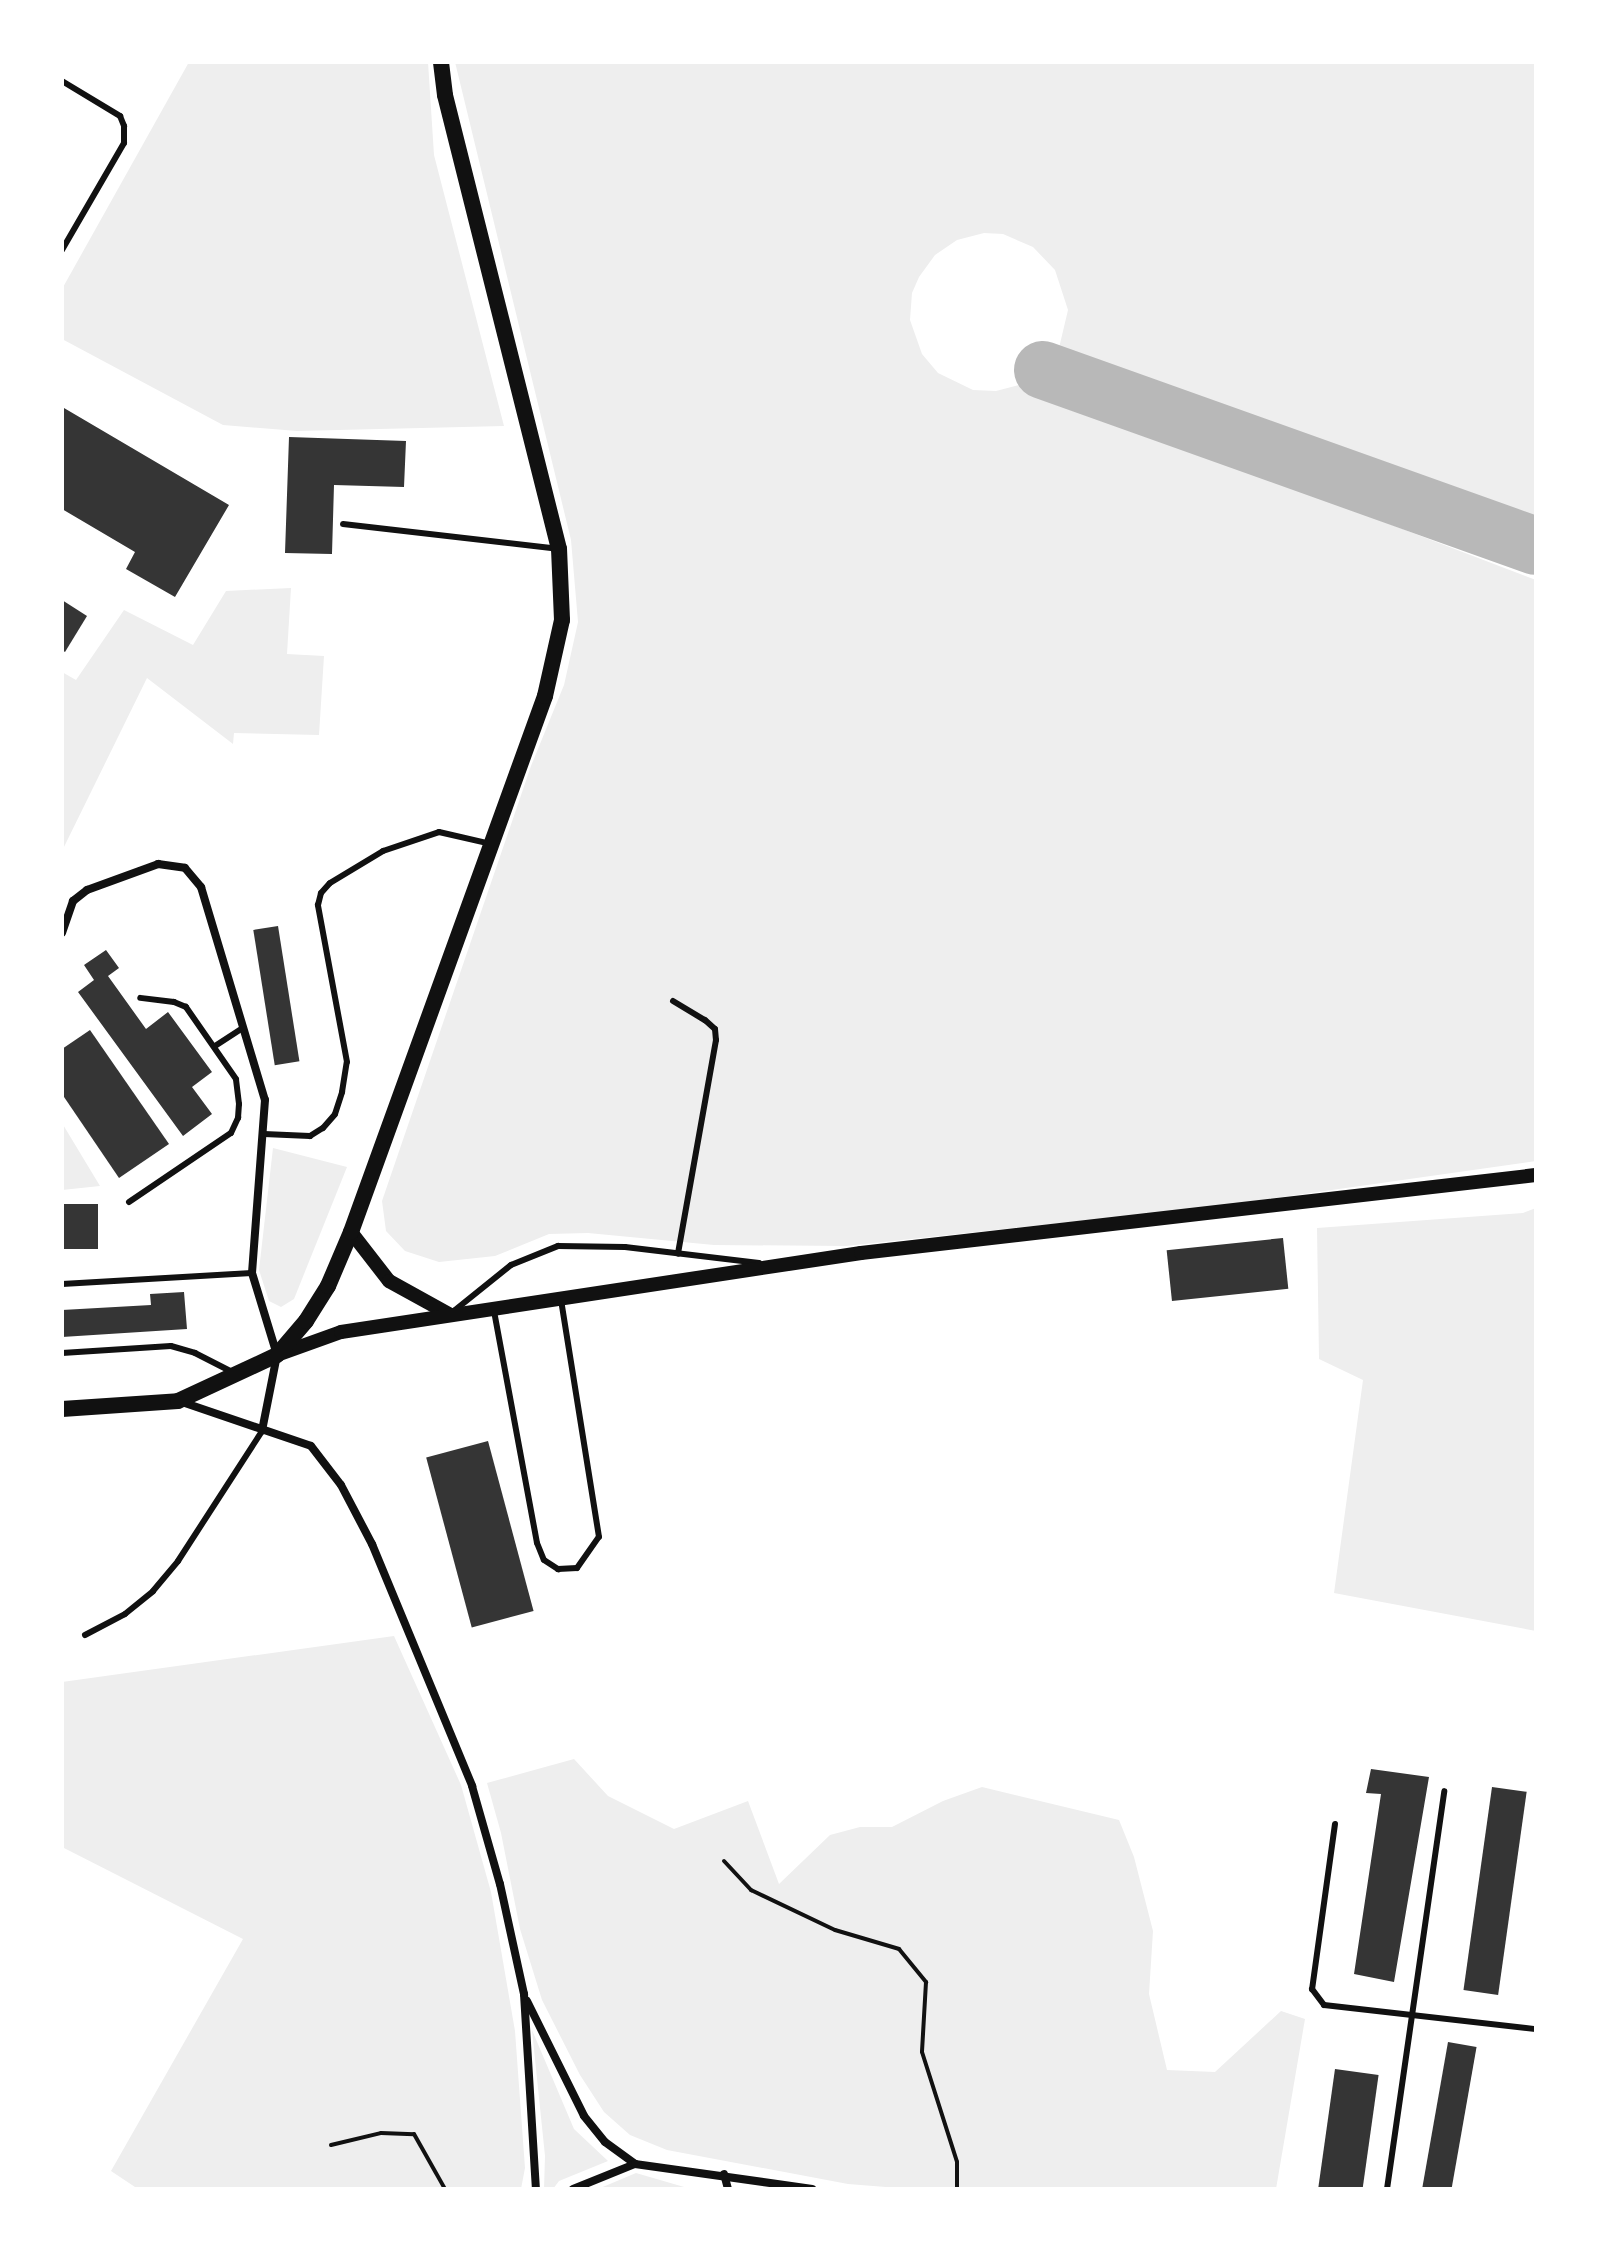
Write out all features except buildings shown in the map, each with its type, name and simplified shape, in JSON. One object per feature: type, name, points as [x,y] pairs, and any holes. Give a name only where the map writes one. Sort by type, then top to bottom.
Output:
[{"type":"main road","points":[[62,1409],[178,1401],[277,1355],[306,1321],[328,1286],[351,1232],[545,696],[562,620],[559,549],[445,95],[441,62]]},
{"type":"street","points":[[62,933],[73,901],[87,890],[158,864],[185,868],[201,887],[265,1100],[252,1273],[277,1355],[262,1431]]},
{"type":"street","points":[[277,1355],[341,1332],[778,1265],[1536,1175]]},
{"type":"street","points":[[351,1232],[389,1281],[449,1314]]},
{"type":"street","points":[[178,1401],[311,1446],[341,1485],[372,1544],[472,1786],[500,1884],[524,1994],[536,2189]]},
{"type":"street","points":[[524,1994],[584,2116],[605,2142],[635,2164]]},
{"type":"street","points":[[573,2189],[635,2164],[724,2174],[812,2189]]},
{"type":"street","points":[[724,2174],[728,2189]]},
{"type":"lane","points":[[62,81],[120,116],[124,143],[62,250]]},
{"type":"lane","points":[[343,524],[559,549]]},
{"type":"lane","points":[[264,1134],[310,1136],[323,1128],[335,1114],[342,1092],[347,1062],[318,905],[321,893],[330,883],[383,851],[439,832],[491,844]]},
{"type":"lane","points":[[129,1202],[231,1133],[238,1118],[236,1079],[186,1007],[140,998]]},
{"type":"lane","points":[[673,1001],[715,1029],[716,1040],[678,1254]]},
{"type":"lane","points":[[215,1046],[243,1028]]},
{"type":"lane","points":[[449,1314],[511,1265],[558,1246],[625,1247],[778,1265]]},
{"type":"lane","points":[[62,1284],[252,1273]]},
{"type":"lane","points":[[493,1307],[537,1543],[544,1560],[558,1569],[577,1568],[599,1537],[560,1297]]},
{"type":"lane","points":[[63,1354],[171,1346],[195,1353],[237,1375]]},
{"type":"lane","points":[[85,1635],[125,1614],[153,1591],[178,1561],[262,1431]]},
{"type":"lane","points":[[1387,2189],[1444,1791]]},
{"type":"lane","points":[[1335,1824],[1312,1989],[1324,2005],[1536,2029]]},
{"type":"path","points":[[724,1861],[751,1890],[835,1930],[899,1949],[926,1982],[922,2052],[957,2162],[957,2189]]},
{"type":"path","points":[[331,2145],[381,2133],[414,2134],[445,2189]]},
{"type":"shaded area","points":[[189,62],[428,62],[434,155],[504,426],[297,431],[223,425],[62,339],[62,289]]},
{"type":"shaded area","points":[[455,62],[1536,62],[1536,530],[1059,348],[1068,310],[1055,270],[1033,247],[1003,234],[984,233],[957,240],[935,255],[912,293],[910,320],[922,354],[938,373],[973,390],[996,391],[1023,384],[1536,580],[1536,1161],[1211,1207],[846,1246],[714,1245],[588,1233],[549,1234],[495,1256],[439,1262],[405,1251],[386,1231],[382,1201],[531,766],[564,685],[578,622],[571,540]]},
{"type":"shaded area","points":[[291,588],[287,654],[324,656],[319,735],[234,733],[233,744],[147,678],[62,851],[62,672],[76,680],[124,610],[193,645],[226,591]]},
{"type":"shaded area","points":[[62,1123],[100,1186],[62,1190]]},
{"type":"shaded area","points":[[273,1148],[347,1167],[294,1299],[281,1307],[269,1301],[259,1270]]},
{"type":"shaded area","points":[[1536,1208],[1536,1631],[1334,1593],[1363,1380],[1319,1359],[1317,1228],[1523,1213]]},
{"type":"shaded area","points":[[394,1636],[461,1785],[491,1892],[515,2031],[525,2168],[521,2189],[138,2189],[111,2171],[243,1939],[62,1847],[62,1682]]},
{"type":"shaded area","points":[[574,1759],[608,1796],[674,1829],[748,1801],[779,1884],[830,1835],[860,1827],[892,1827],[943,1801],[982,1787],[1119,1820],[1134,1857],[1153,1931],[1149,1994],[1167,2070],[1215,2072],[1281,2011],[1305,2019],[1276,2189],[911,2189],[848,2184],[667,2150],[630,2135],[604,2112],[580,2075],[542,2000],[520,1929],[501,1833],[487,1783]]},
{"type":"shaded area","points":[[532,2030],[574,2129],[608,2161],[559,2181],[553,2189],[544,2189],[545,2156]]},
{"type":"shaded area","points":[[636,2173],[691,2189],[598,2189]]},
{"type":"taxiway","points":[[1043,370],[1536,546]]}]
